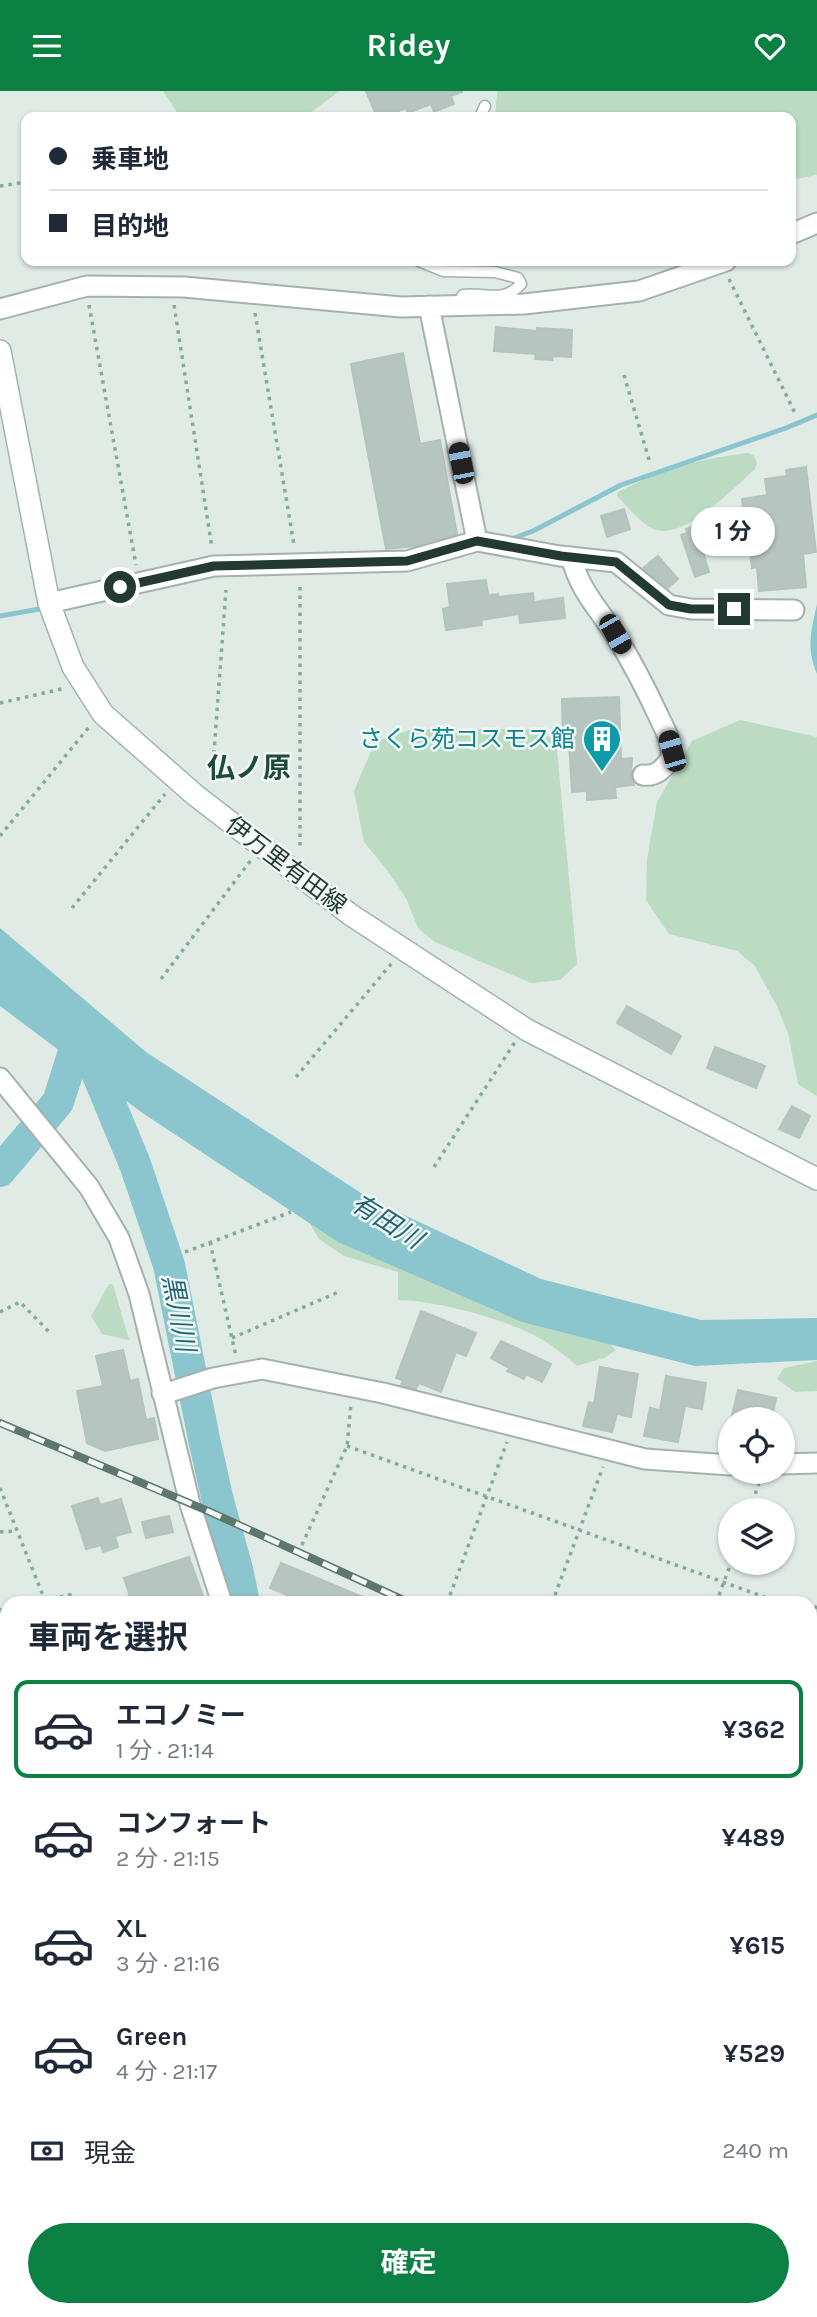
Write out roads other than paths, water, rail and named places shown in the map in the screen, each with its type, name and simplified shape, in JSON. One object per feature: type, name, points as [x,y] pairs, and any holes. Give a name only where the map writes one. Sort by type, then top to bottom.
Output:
[{"type":"main road","name":"伊万里有田線","points":[[0,351],[49,603],[73,667],[103,714],[195,795],[351,915],[527,1030],[817,1179]]},
{"type":"street","points":[[796,232],[817,223]]},
{"type":"street","points":[[0,309],[87,286],[184,287],[401,307],[524,304],[639,291],[728,270]]},
{"type":"street","points":[[429,306],[477,541]]},
{"type":"street","points":[[49,603],[214,566],[407,561],[477,541],[616,562],[669,605],[691,609],[794,610]]},
{"type":"street","points":[[571,557],[578,580],[626,653],[668,738],[671,758],[661,771],[649,776],[643,775]]},
{"type":"street","points":[[0,1078],[89,1187],[119,1238],[139,1294],[166,1393],[190,1504],[220,1596]]},
{"type":"street","points":[[166,1393],[213,1378],[262,1369],[383,1394],[645,1459],[718,1464]]},
{"type":"street","points":[[795,1464],[817,1463]]},
{"type":"lane","points":[[482,112],[485,106]]},
{"type":"lane","points":[[431,266],[443,271],[505,273],[518,278],[521,284],[513,293],[497,296],[463,295],[457,305]]},
{"type":"water","points":[[817,604],[817,674],[812,656],[811,631]]},
{"type":"water","name":"有田川","points":[[0,928],[146,1052],[370,1199],[541,1279],[701,1320],[817,1318],[817,1360],[695,1366],[522,1322],[338,1242],[141,1112],[0,1006]]},
{"type":"waterway","points":[[509,540],[533,531],[621,485],[817,415]]},
{"type":"waterway","points":[[0,616],[45,608]]},
{"type":"waterway","points":[[0,1171],[58,1102],[80,1033]]},
{"type":"waterway","name":"黒川川","points":[[85,1044],[135,1164],[169,1265],[204,1439],[243,1596]]},
{"type":"railway","points":[[0,1423],[208,1511],[395,1596]]},
{"type":"place","name":"さくら苑コスモス館","points":[[602,773]]},
{"type":"district","name":"仏ノ原","points":[[249,767]]}]
